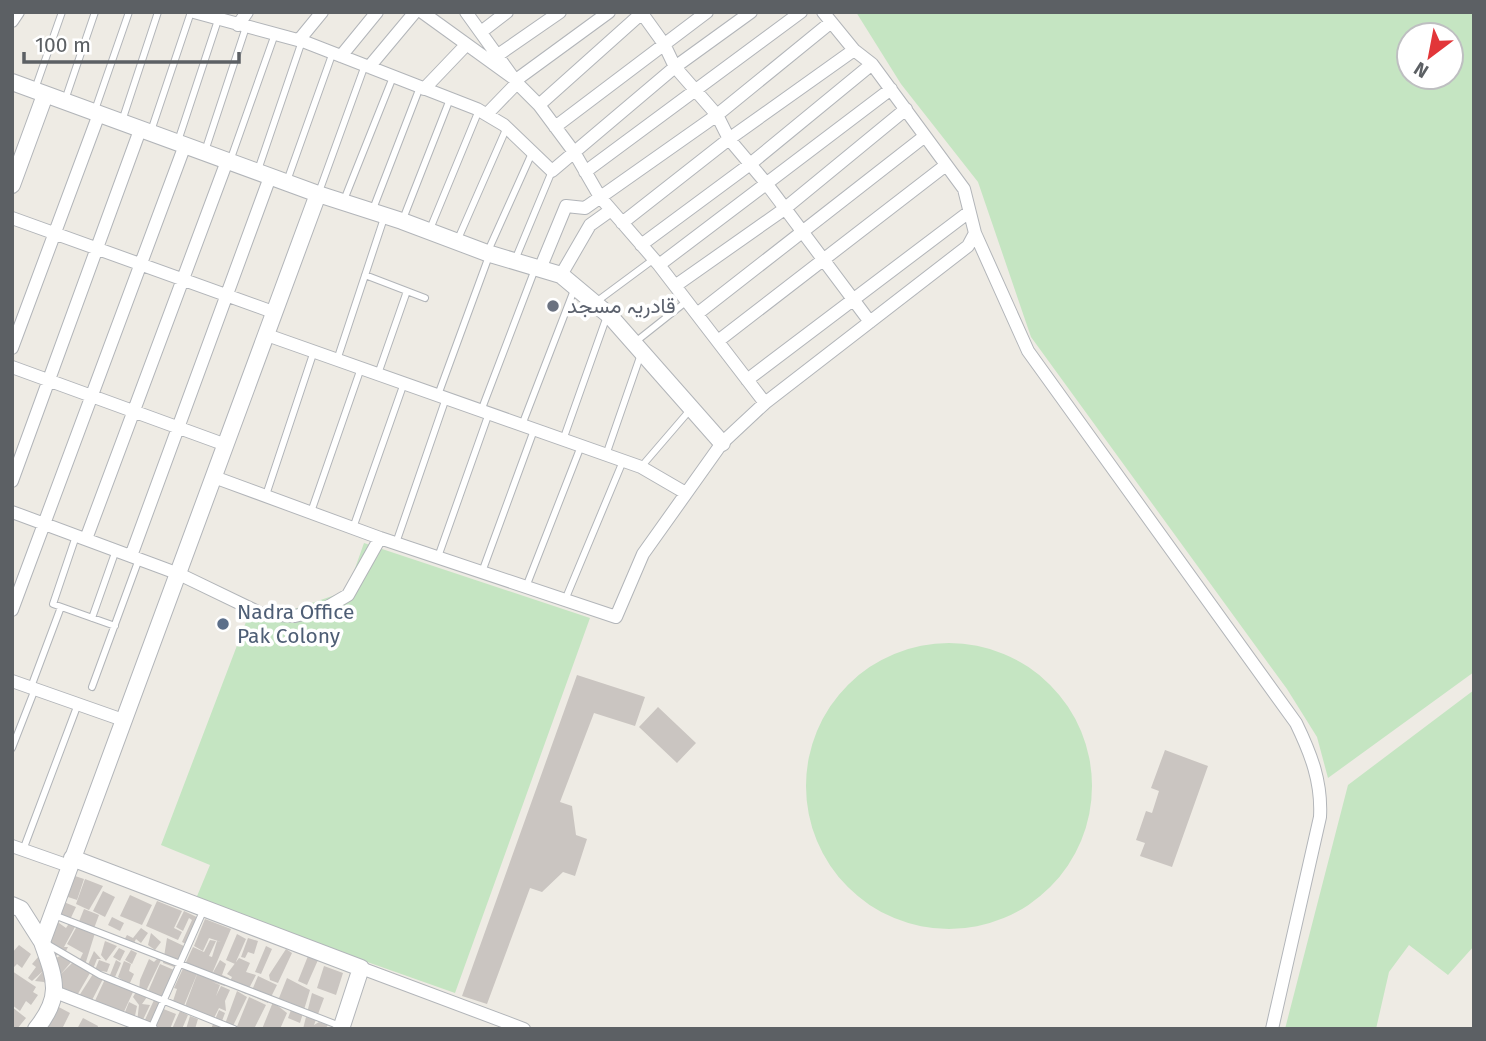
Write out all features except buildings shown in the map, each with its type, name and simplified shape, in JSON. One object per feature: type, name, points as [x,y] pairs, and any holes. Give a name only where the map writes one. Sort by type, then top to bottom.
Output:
[{"type":"street","points":[[12,21],[18,12]]},
{"type":"street","points":[[192,12],[300,40],[483,112],[507,127],[552,172],[676,67],[751,12]]},
{"type":"street","points":[[242,26],[247,12]]},
{"type":"street","points":[[300,40],[322,12]]},
{"type":"street","points":[[337,54],[377,12]]},
{"type":"street","points":[[367,66],[415,12]]},
{"type":"street","points":[[422,12],[516,82],[539,105],[573,152],[600,197],[656,262],[765,403]]},
{"type":"street","points":[[466,12],[516,82]]},
{"type":"street","points":[[481,32],[506,12]]},
{"type":"street","points":[[498,55],[560,12]]},
{"type":"street","points":[[483,112],[516,82],[609,12]]},
{"type":"street","points":[[555,128],[707,12]]},
{"type":"street","points":[[585,172],[801,12]]},
{"type":"street","points":[[539,105],[642,13],[676,67],[717,115],[729,139],[766,183],[783,210],[870,322]]},
{"type":"street","points":[[538,268],[564,208],[581,209],[717,115],[826,18],[854,50],[872,64],[964,189],[975,233],[1028,351],[1296,723],[1314,761],[1321,801],[1320,817],[1272,1029]]},
{"type":"street","points":[[422,88],[466,45]]},
{"type":"street","points":[[622,223],[729,139],[854,50]]},
{"type":"street","points":[[641,245],[749,165],[872,64]]},
{"type":"street","points":[[12,82],[488,254],[561,275],[608,314],[722,443]]},
{"type":"street","points":[[656,262],[891,89]]},
{"type":"street","points":[[12,185],[17,156],[40,93]]},
{"type":"street","points":[[675,286],[783,210],[906,109]]},
{"type":"street","points":[[12,348],[97,113]]},
{"type":"street","points":[[12,481],[97,248],[145,131]]},
{"type":"street","points":[[696,314],[925,136]]},
{"type":"street","points":[[12,610],[141,264],[181,144]]},
{"type":"street","points":[[81,537],[133,411],[228,162]]},
{"type":"street","points":[[718,341],[946,165]]},
{"type":"street","points":[[135,558],[179,428],[229,296],[264,174]]},
{"type":"street","points":[[42,942],[318,194]]},
{"type":"street","points":[[561,275],[590,225],[611,210]]},
{"type":"street","points":[[747,380],[970,212]]},
{"type":"street","points":[[12,218],[273,312]]},
{"type":"street","points":[[214,477],[380,538],[616,617],[643,554],[684,492],[722,443],[765,403],[968,246],[975,233]]},
{"type":"street","points":[[267,335],[641,467],[684,492]]},
{"type":"street","points":[[12,367],[226,445]]},
{"type":"street","points":[[12,512],[178,574],[262,614],[295,616],[324,609],[348,595],[380,538]]},
{"type":"street","points":[[12,681],[124,720]]},
{"type":"street","points":[[18,848],[70,862],[204,908],[506,1026],[524,1029]]},
{"type":"street","points":[[12,905],[21,909],[42,942],[55,980],[55,992],[46,1017],[36,1029]]},
{"type":"street","points":[[341,1028],[362,968]]},
{"type":"street","points":[[55,992],[151,1029]]},
{"type":"lane","points":[[40,93],[62,12]]},
{"type":"lane","points":[[64,102],[95,12]]},
{"type":"lane","points":[[97,113],[129,12]]},
{"type":"lane","points":[[122,123],[158,12]]},
{"type":"lane","points":[[145,131],[192,12]]},
{"type":"lane","points":[[181,144],[218,20]]},
{"type":"lane","points":[[205,153],[242,26]]},
{"type":"lane","points":[[228,162],[275,34]]},
{"type":"lane","points":[[264,174],[300,40]]},
{"type":"lane","points":[[287,183],[337,54]]},
{"type":"lane","points":[[318,194],[367,66]]},
{"type":"lane","points":[[343,202],[393,76]]},
{"type":"lane","points":[[337,360],[365,275],[379,213],[422,88]]},
{"type":"lane","points":[[402,221],[450,99]]},
{"type":"lane","points":[[430,231],[483,112]]},
{"type":"lane","points":[[457,241],[507,127]]},
{"type":"lane","points":[[396,543],[488,254],[532,152]]},
{"type":"lane","points":[[515,262],[552,172]]},
{"type":"lane","points":[[594,303],[656,262]]},
{"type":"lane","points":[[438,557],[485,412],[538,268]]},
{"type":"lane","points":[[365,275],[425,298]]},
{"type":"lane","points":[[482,572],[575,287]]},
{"type":"lane","points":[[378,374],[407,291]]},
{"type":"lane","points":[[606,455],[638,348],[687,301]]},
{"type":"lane","points":[[563,440],[608,314]]},
{"type":"lane","points":[[265,496],[314,351]]},
{"type":"lane","points":[[311,513],[361,368]]},
{"type":"lane","points":[[353,528],[404,383]]},
{"type":"lane","points":[[641,467],[691,408]]},
{"type":"lane","points":[[526,587],[581,446]]},
{"type":"lane","points":[[565,600],[622,461]]},
{"type":"lane","points":[[81,537],[52,604],[115,626]]},
{"type":"lane","points":[[92,618],[116,550]]},
{"type":"lane","points":[[92,687],[115,626],[135,558]]},
{"type":"lane","points":[[12,748],[61,607]]},
{"type":"lane","points":[[18,848],[78,704]]},
{"type":"lane","points":[[151,1029],[181,966],[204,908]]},
{"type":"lane","points":[[52,915],[341,1028]]},
{"type":"lane","points":[[42,942],[100,975],[234,1029]]},
{"type":"green space","points":[[856,12],[1474,12],[1474,672],[1328,778],[1317,737],[1287,689],[1031,337],[978,182],[901,84]]},
{"type":"green space","points":[[364,543],[590,618],[455,993],[195,901],[210,865],[161,845],[249,614],[294,609],[347,591]]},
{"type":"green space","points":[[949,643],[977,646],[1004,654],[1028,667],[1050,685],[1068,707],[1081,731],[1089,758],[1092,786],[1089,814],[1081,841],[1068,865],[1050,887],[1028,905],[1004,918],[977,926],[949,929],[921,926],[894,918],[870,905],[848,887],[830,865],[817,841],[809,814],[806,786],[809,758],[817,731],[830,707],[848,685],[870,667],[894,654],[921,646]]},
{"type":"green space","points":[[1474,690],[1474,946],[1448,975],[1409,945],[1389,972],[1376,1029],[1285,1029],[1348,785]]},
{"type":"place","name":"قادریہ مسجد","points":[[553,306]]},
{"type":"place","name":"Nadra Office Pak Colony","points":[[223,624]]}]
